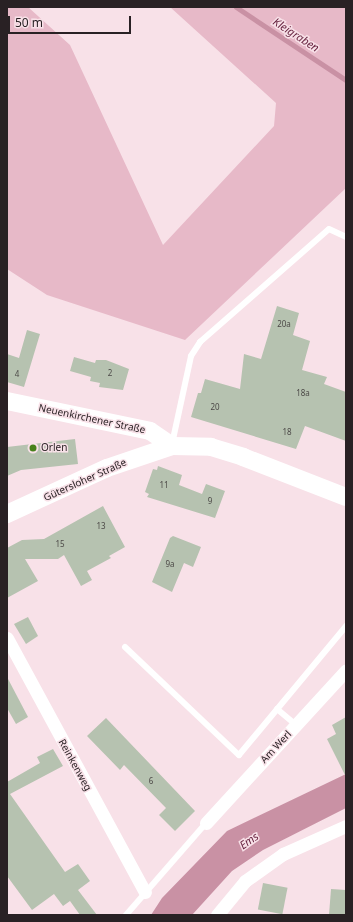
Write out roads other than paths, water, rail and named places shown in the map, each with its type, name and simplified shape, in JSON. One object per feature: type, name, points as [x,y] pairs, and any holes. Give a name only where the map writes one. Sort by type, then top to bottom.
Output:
[{"type":"main road","name":"Neuenkirchener Straße","points":[[7,401],[150,431],[172,446]]},
{"type":"main road","name":"Gütersloher Straße","points":[[7,514],[107,468],[172,446],[211,447],[243,457],[346,497]]},
{"type":"street","name":"Reinkenweg","points":[[7,638],[145,892]]},
{"type":"street","name":"Am Werl","points":[[206,823],[346,670]]},
{"type":"street","points":[[217,915],[246,881],[283,854],[346,826]]},
{"type":"lane","points":[[172,446],[191,356],[200,342],[329,229],[346,237]]},
{"type":"lane","points":[[125,647],[239,755],[346,626]]},
{"type":"lane","points":[[277,709],[296,725]]},
{"type":"lane","points":[[126,915],[206,823]]},
{"type":"water","name":"Ems","points":[[346,774],[346,808],[263,850],[232,871],[192,915],[151,915],[162,898],[227,831]]},
{"type":"waterway","name":"Kleigraben","points":[[236,7],[346,80]]},
{"type":"place","name":"Orlen","points":[[33,448]]}]
